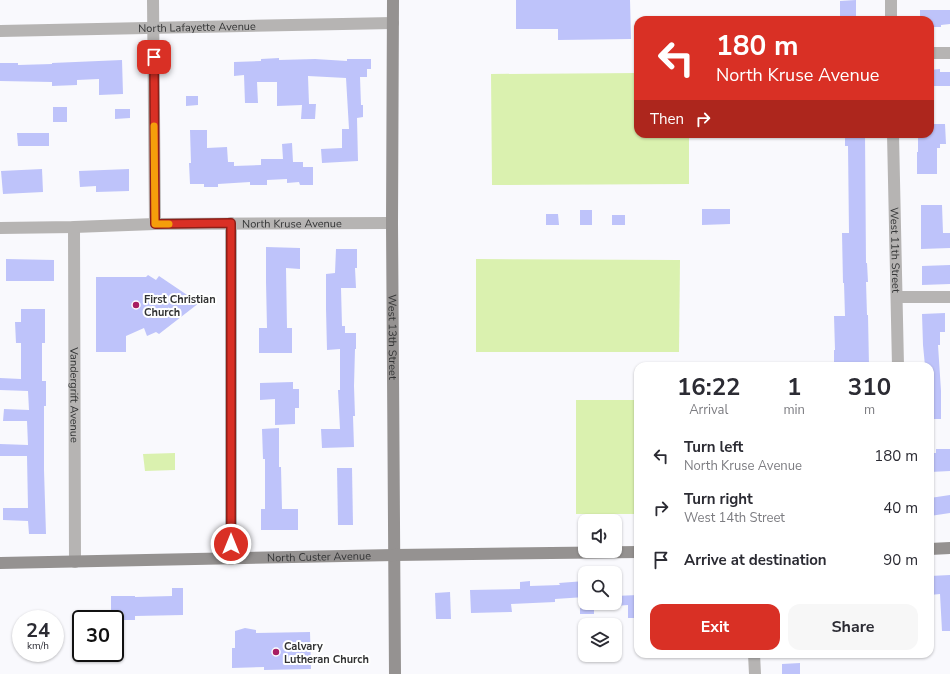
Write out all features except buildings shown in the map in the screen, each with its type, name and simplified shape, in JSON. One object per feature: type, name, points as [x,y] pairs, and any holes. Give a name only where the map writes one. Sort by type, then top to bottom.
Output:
[{"type":"main road","name":"West 13th Street","points":[[393,0],[392,222],[395,674]]},
{"type":"main road","points":[[934,549],[950,548]]},
{"type":"main road","name":"North Custer Avenue","points":[[0,563],[634,552]]},
{"type":"street","points":[[153,0],[155,224]]},
{"type":"street","points":[[891,0],[891,16]]},
{"type":"street","name":"North Lafayette Avenue","points":[[0,31],[393,23]]},
{"type":"street","points":[[934,53],[950,53]]},
{"type":"street","name":"West 11th Street","points":[[894,138],[898,362]]},
{"type":"street","name":"North Kruse Avenue","points":[[0,228],[155,224],[392,222]]},
{"type":"street","points":[[231,223],[231,559]]},
{"type":"street","name":"Vandergrift Avenue","points":[[74,227],[75,562]]},
{"type":"street","points":[[897,297],[950,297]]},
{"type":"street","points":[[754,658],[754,674]]},
{"type":"green space","points":[[634,73],[634,138],[689,138],[689,184],[492,185],[491,74]]},
{"type":"green space","points":[[476,259],[680,260],[679,352],[476,352]]},
{"type":"green space","points":[[576,400],[634,400],[634,514],[576,514]]},
{"type":"green space","points":[[175,453],[175,470],[145,471],[143,454]]},
{"type":"slow traffic","points":[[154,126],[155,224],[169,224]]},
{"type":"place","name":"First Christian Church","points":[[136,305]]},
{"type":"place","name":"Calvary Lutheran Church","points":[[276,652]]},
{"type":"route","points":[[154,57],[155,224],[231,223],[231,544]]}]
